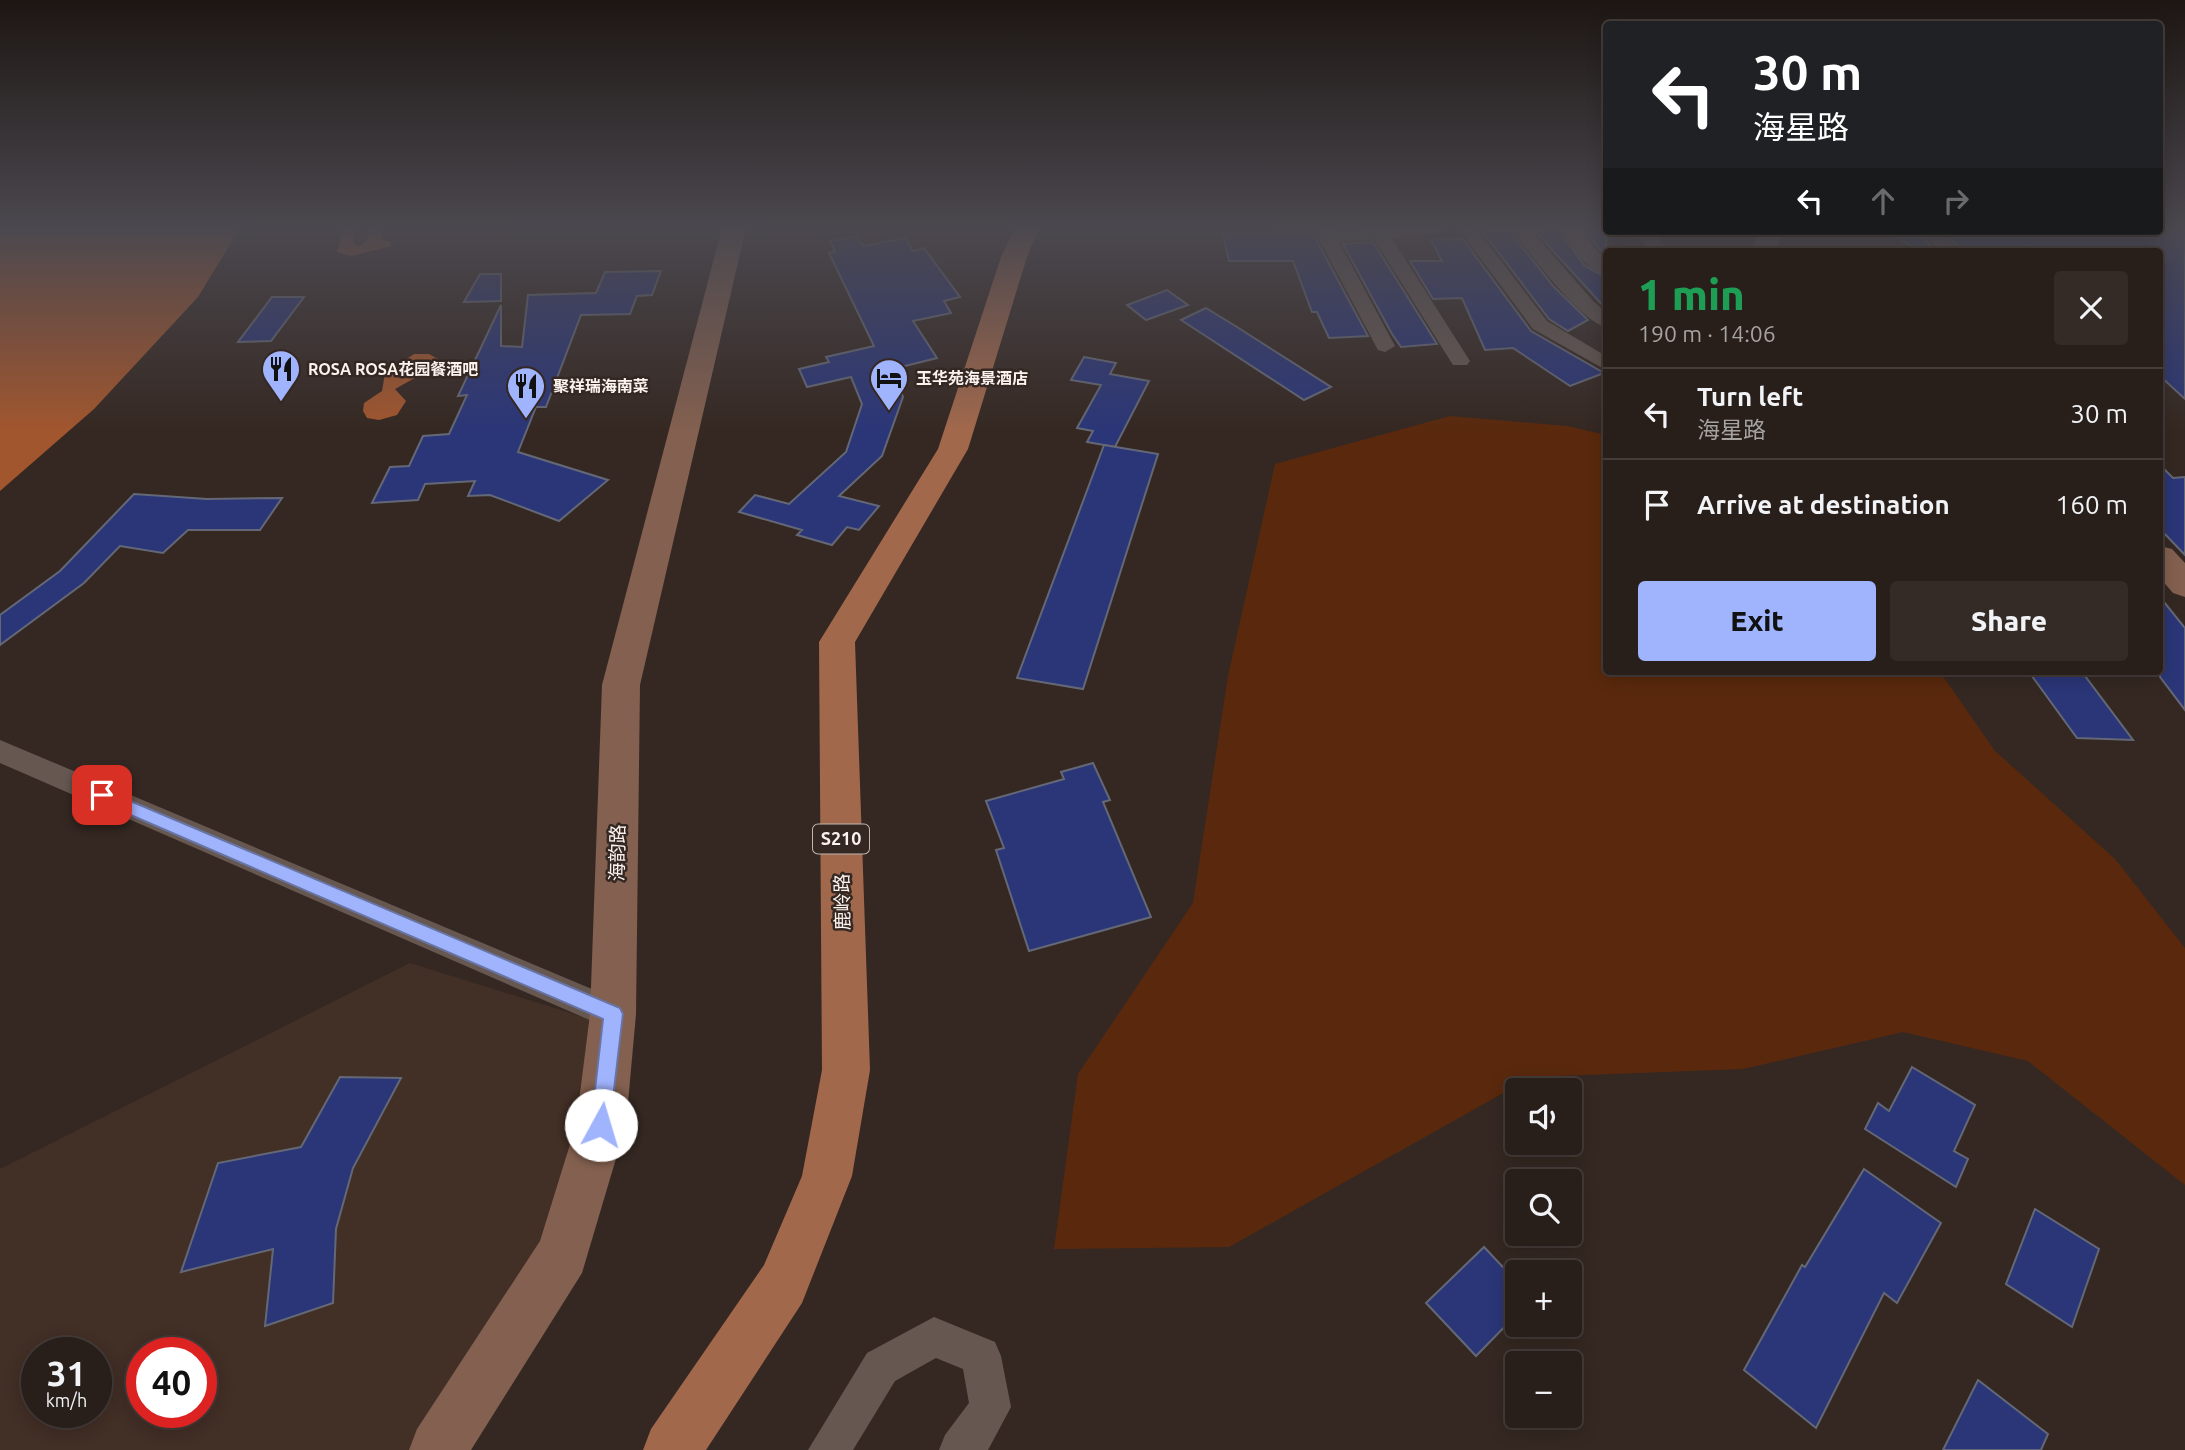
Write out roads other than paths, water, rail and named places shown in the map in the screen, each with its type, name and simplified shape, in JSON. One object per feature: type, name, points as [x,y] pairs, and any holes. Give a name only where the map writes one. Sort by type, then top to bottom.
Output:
[{"type":"main road","name":"鹿岭路","points":[[671,1450],[783,1284],[827,1176],[846,1070],[836,642],[953,449],[1002,296]]},
{"type":"street","name":"海韵路","points":[[438,1450],[563,1254],[601,1125],[613,1014],[621,685],[717,296]]},
{"type":"street","points":[[1359,296],[1385,346]]},
{"type":"street","points":[[1419,296],[1460,361]]},
{"type":"street","points":[[1517,296],[1540,326],[1603,362]]},
{"type":"street","points":[[1578,296],[1603,319]]},
{"type":"street","points":[[2163,560],[2185,586]]},
{"type":"street","points":[[0,751],[613,1014]]},
{"type":"street","points":[[830,1450],[881,1367],[934,1337],[981,1356],[990,1407],[973,1436],[960,1450]]},
{"type":"place","name":"ROSA ROSA花园餐酒吧","points":[[281,403]]},
{"type":"place","name":"玉华苑海景酒店","points":[[889,412]]},
{"type":"place","name":"聚祥瑞海南菜","points":[[526,420]]}]
